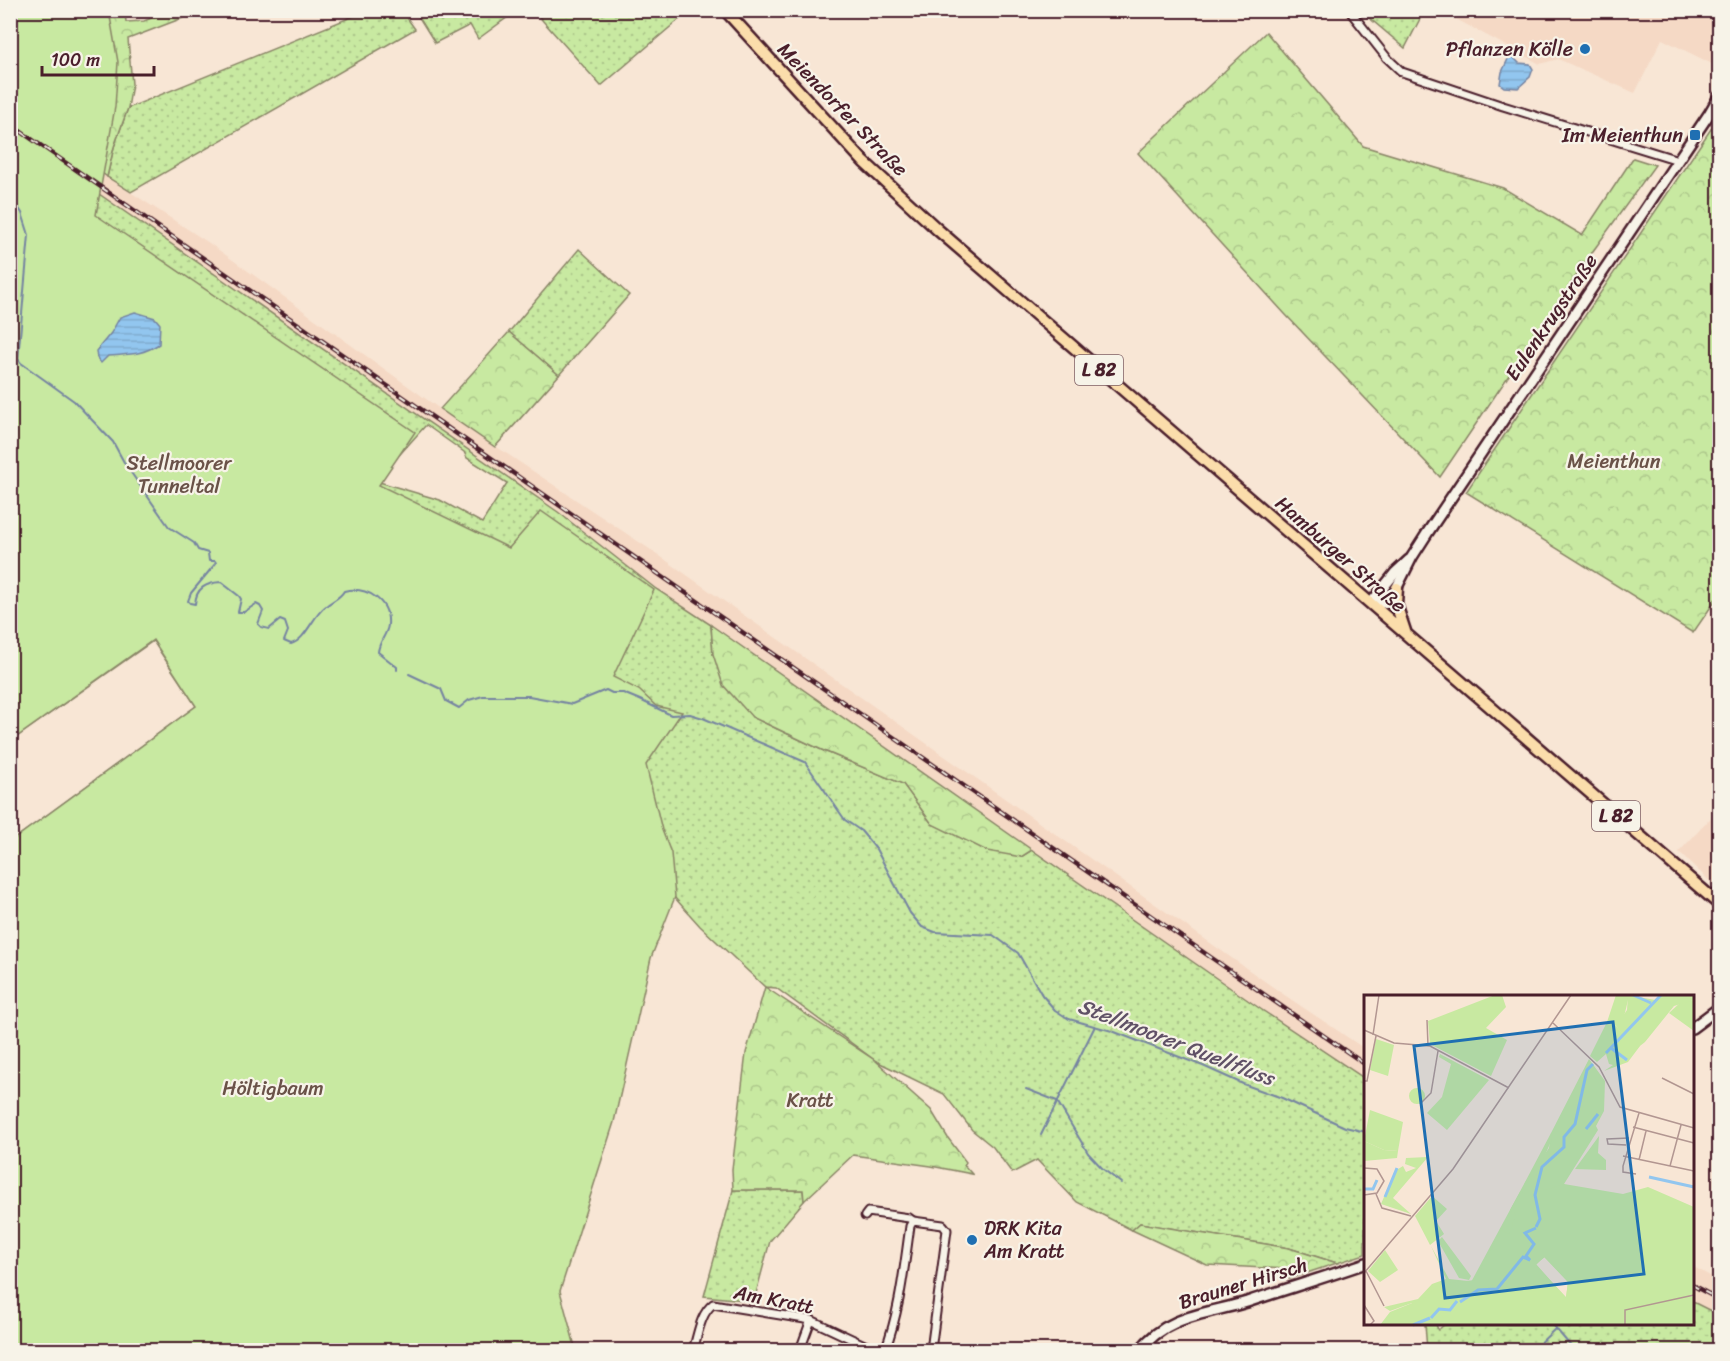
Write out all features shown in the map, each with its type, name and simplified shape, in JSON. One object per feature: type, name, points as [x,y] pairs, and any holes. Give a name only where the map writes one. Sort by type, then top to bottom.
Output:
[{"type":"main road","name":"Meiendorfer Straße","points":[[725,10],[851,148],[938,230]]},
{"type":"main road","name":"Eulenkrugstraße","points":[[1397,588],[1412,557],[1709,114],[1719,95]]},
{"type":"main road","name":"Hamburger Straße","points":[[938,230],[1719,905]]},
{"type":"main road","name":"Eulenkrugstraße","points":[[1371,603],[1395,573],[1412,557]]},
{"type":"main road","points":[[1371,603],[1387,602],[1397,588]]},
{"type":"main road","points":[[1397,588],[1396,604],[1406,634]]},
{"type":"main road","points":[[1694,1026],[1719,1006]]},
{"type":"main road","name":"Brauner Hirsch","points":[[1140,1350],[1162,1329],[1184,1318],[1245,1302],[1364,1263]]},
{"type":"street","points":[[1349,10],[1387,58],[1402,72],[1678,160]]},
{"type":"street","points":[[865,1216],[868,1212],[909,1218],[914,1221],[944,1225],[947,1230],[931,1350]]},
{"type":"street","points":[[885,1350],[902,1287],[909,1226],[914,1221]]},
{"type":"street","name":"Am Kratt","points":[[693,1350],[707,1309],[713,1304],[811,1320],[875,1350]]},
{"type":"street","points":[[800,1350],[811,1320]]},
{"type":"shaded area","name":"Pflanzen Kölle","points":[[1441,11],[1719,11],[1719,34],[1714,65],[1662,39],[1635,93],[1558,59],[1540,64]]},
{"type":"shaded area","points":[[10,107],[107,177],[209,243],[440,409],[657,554],[1283,994],[1364,1048],[1364,1078],[656,589],[558,512],[11,133]]},
{"type":"shaded area","points":[[1719,809],[1720,886],[1717,888],[1679,852]]},
{"type":"shaded area","points":[[1694,1267],[1719,1281],[1719,1315],[1694,1302]]},
{"type":"green space","points":[[11,11],[109,11],[118,62],[115,107],[96,215],[415,432],[379,485],[509,548],[541,511],[654,590],[613,677],[639,690],[656,706],[682,712],[646,765],[662,830],[671,853],[675,897],[651,958],[614,1122],[560,1291],[576,1350],[11,1350],[10,842],[196,706],[153,640],[11,741]]},
{"type":"green space","points":[[107,11],[125,11],[126,22],[144,21],[169,11],[201,11],[128,39],[132,84],[128,108],[114,147],[107,177],[100,171]]},
{"type":"green space","points":[[366,11],[402,11],[415,29],[131,192],[107,177],[114,147],[128,108]]},
{"type":"green space","points":[[415,11],[516,11],[478,39],[470,25],[435,43]]},
{"type":"green space","points":[[534,11],[689,11],[601,86]]},
{"type":"green space","points":[[1361,11],[1424,11],[1405,48]]},
{"type":"green space","points":[[1266,32],[1363,146],[1503,188],[1582,235],[1633,158],[1655,165],[1593,251],[1440,477],[1285,314],[1138,153]]},
{"type":"green space","name":"Meienthun","points":[[1719,117],[1719,595],[1693,633],[1466,492]]},
{"type":"green space","name":"Stellmoorer Tunneltal","points":[[11,133],[558,512],[656,589],[711,625],[713,654],[752,717],[824,751],[903,784],[932,824],[1021,857],[1032,850],[1364,1078],[1364,1254],[1337,1263],[1289,1248],[1140,1223],[1132,1230],[1077,1202],[1037,1160],[1012,1173],[993,1147],[972,1130],[944,1094],[876,1061],[776,988],[765,987],[700,926],[674,897],[11,850],[10,842],[196,706],[153,641],[11,741]],"holes":[[[426,425],[464,452],[467,458],[507,483],[482,523],[440,500],[376,481]]]},
{"type":"green space","points":[[579,249],[629,295],[559,375],[509,332]]},
{"type":"green space","points":[[509,332],[559,375],[495,447],[440,409]]},
{"type":"green space","points":[[711,625],[1032,850],[1021,857],[987,851],[932,824],[903,784],[824,751],[752,717],[723,685],[713,654]]},
{"type":"green space","name":"Kratt","points":[[765,987],[876,1061],[931,1110],[966,1162],[964,1165],[972,1174],[853,1155],[804,1201],[803,1190],[733,1190],[732,1169],[746,1053]]},
{"type":"green space","points":[[733,1190],[803,1190],[804,1201],[770,1241],[754,1301],[704,1296]]},
{"type":"green space","points":[[1140,1223],[1289,1248],[1337,1263],[1289,1279],[1286,1269],[1207,1265],[1132,1230]]},
{"type":"green space","points":[[1694,1302],[1719,1315],[1719,1338],[1712,1350],[1427,1350],[1425,1325],[1436,1325],[1438,1330],[1444,1325],[1694,1325]]},
{"type":"water","points":[[1509,57],[1513,57],[1519,63],[1530,64],[1533,69],[1530,77],[1518,88],[1504,87],[1500,84],[1502,72]]},
{"type":"water","points":[[135,312],[155,318],[160,324],[159,344],[140,353],[108,356],[101,363],[96,351],[111,333],[120,317]]},
{"type":"waterway","name":"Stellmoorer Quellfluss","points":[[10,195],[22,213],[29,235],[18,359],[74,401],[113,442],[125,464],[169,527],[194,543],[198,550],[208,553],[209,561],[215,561],[216,563],[191,593],[188,601],[195,604],[197,594],[203,587],[221,582],[241,599],[238,612],[244,612],[256,604],[260,606],[263,611],[258,624],[261,627],[269,629],[280,620],[285,622],[288,631],[284,641],[291,644],[301,638],[321,610],[344,591],[368,593],[381,602],[388,616],[387,629],[378,652],[397,667],[397,670]]},
{"type":"waterway","name":"Stellmoorer Quellfluss","points":[[409,674],[441,689],[446,701],[459,708],[469,700],[483,696],[529,696],[572,704],[606,690],[612,693],[623,693],[671,715],[690,714],[703,718],[805,762],[845,820],[861,831],[876,849],[910,913],[922,927],[935,932],[993,935],[1018,953],[1042,995],[1055,1010],[1069,1019],[1112,1031],[1282,1098],[1345,1127],[1364,1132]]},
{"type":"waterway","points":[[1041,1135],[1095,1026]]},
{"type":"waterway","points":[[1026,1089],[1057,1101],[1088,1153],[1121,1183]]},
{"type":"waterway","points":[[1553,1325],[1574,1350]]},
{"type":"waterway","points":[[1533,1350],[1556,1328]]},
{"type":"railway","points":[[10,124],[1364,1064]]},
{"type":"railway","points":[[1694,1286],[1720,1300]]},
{"type":"place","name":"Pflanzen Kölle","points":[[1585,49]]},
{"type":"place","name":"Im Meienthun","points":[[1695,135]]},
{"type":"place","name":"DRK Kita Am Kratt","points":[[972,1240]]},
{"type":"park label","name":"Höltigbaum","points":[[273,1088]]}]
